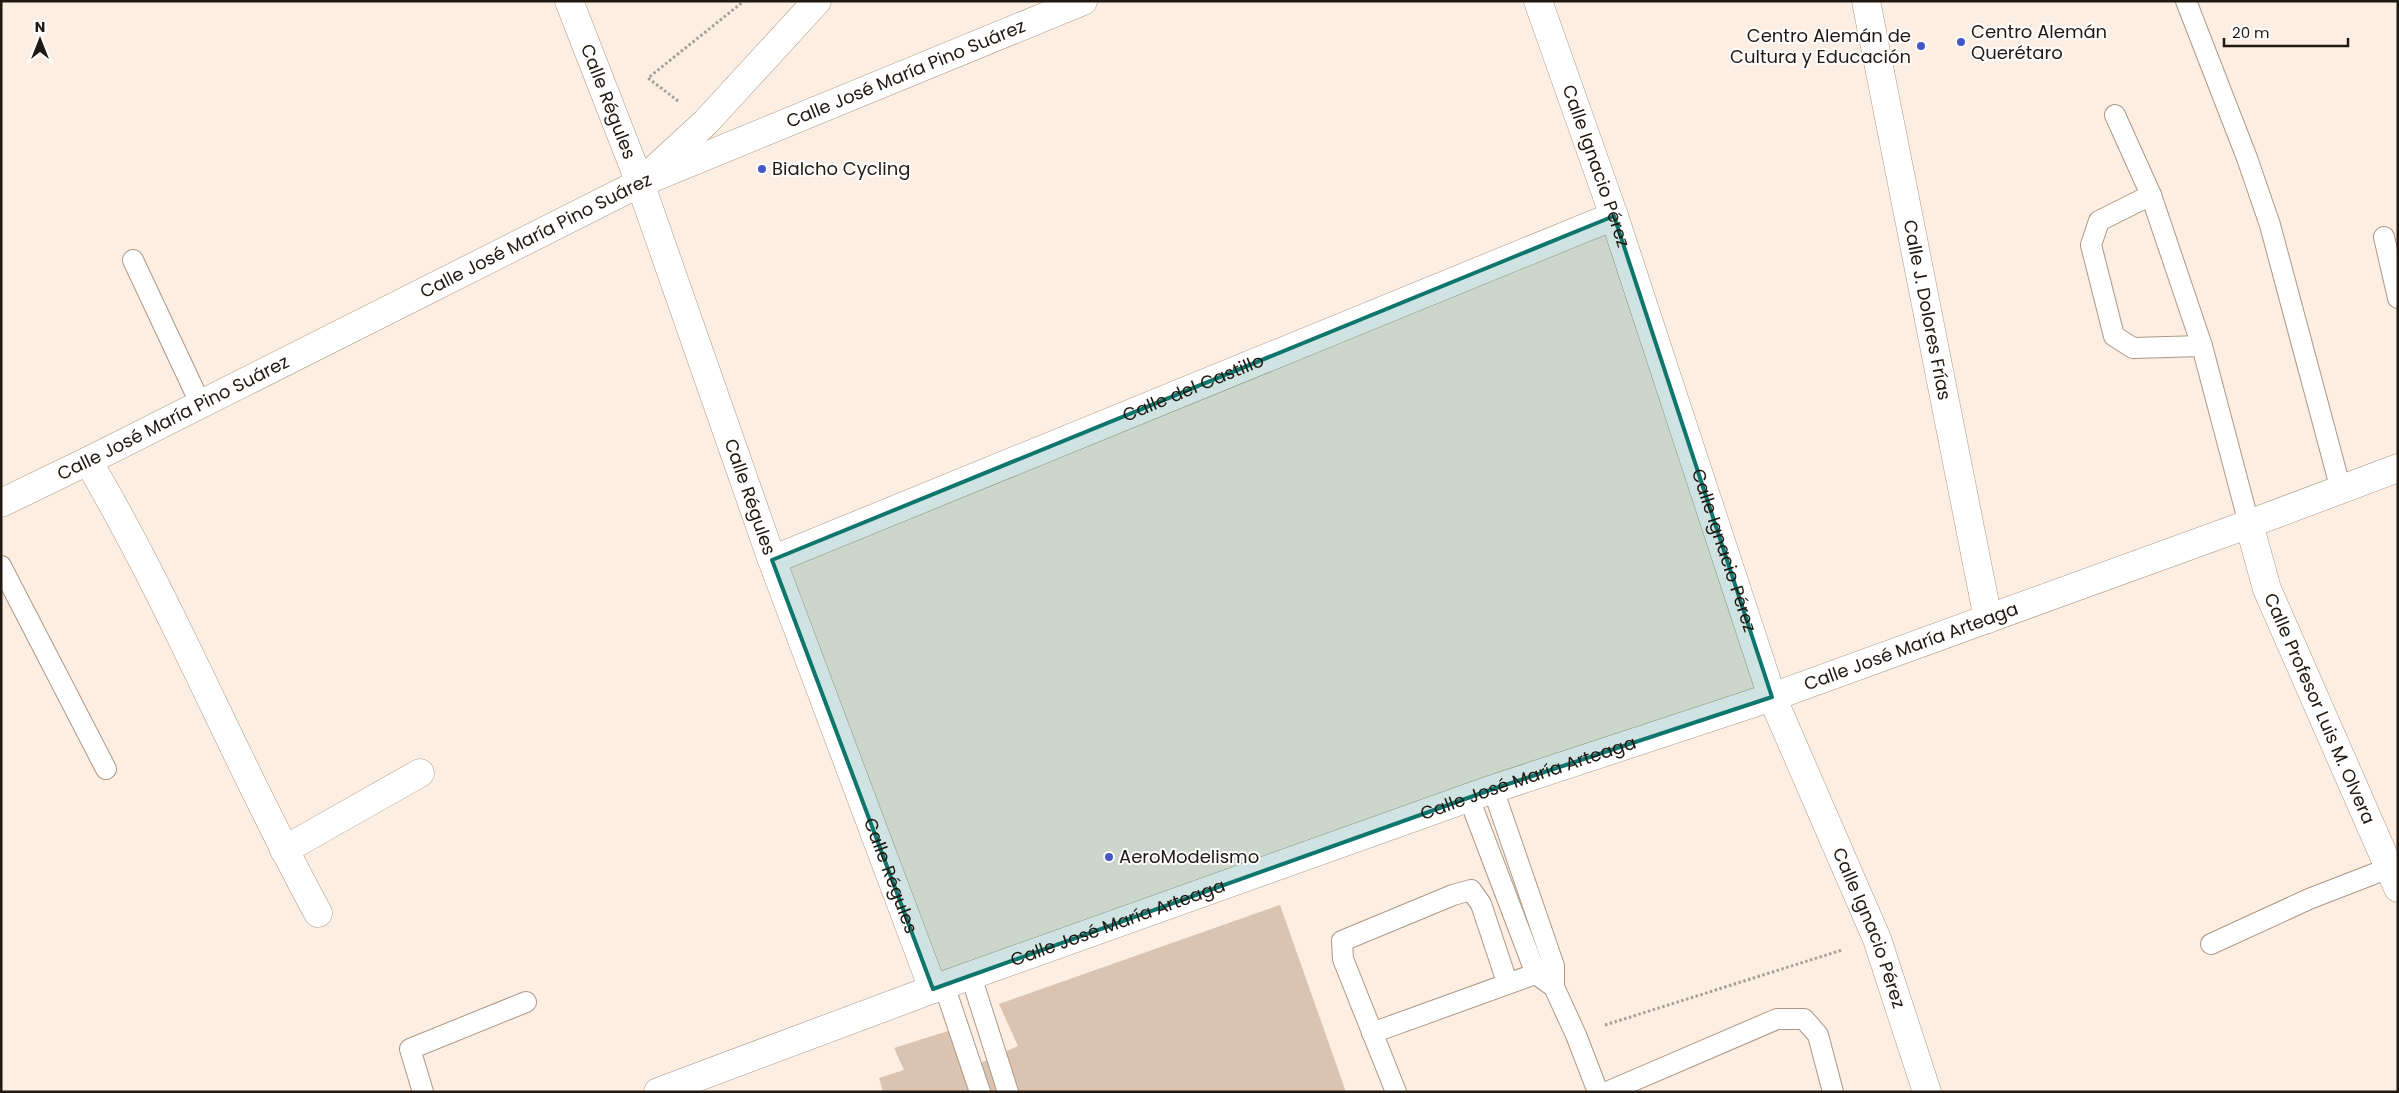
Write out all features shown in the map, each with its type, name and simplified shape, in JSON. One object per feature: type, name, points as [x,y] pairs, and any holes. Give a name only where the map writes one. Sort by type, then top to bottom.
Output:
[{"type":"street","name":"Calle Régules","points":[[569,1],[640,183],[772,560],[939,987]]},
{"type":"street","points":[[640,183],[706,122],[817,1]]},
{"type":"street","name":"Calle José María Pino Suárez","points":[[1,503],[88,462],[640,183],[1083,1]]},
{"type":"street","name":"Calle Ignacio Pérez","points":[[1538,1],[1614,216],[1772,698],[1877,939],[1927,1092]]},
{"type":"street","name":"Calle J. Dolores Frías","points":[[1866,1],[1988,619]]},
{"type":"street","name":"Calle del Castillo","points":[[772,560],[1614,216]]},
{"type":"street","points":[[88,462],[122,518],[284,850],[318,913]]},
{"type":"street","name":"Calle José María Arteaga","points":[[658,1092],[939,987],[1481,794],[1772,698],[2398,468]]},
{"type":"street","name":"Calle Profesor Luis M. Olvera","points":[[2249,524],[2267,589],[2393,878]]},
{"type":"street","points":[[284,850],[420,773]]},
{"type":"lane","points":[[2186,1],[2247,158],[2270,225],[2341,490]]},
{"type":"lane","points":[[2115,115],[2151,195],[2202,346],[2249,524]]},
{"type":"lane","points":[[2151,195],[2099,221],[2092,245],[2114,336],[2133,348],[2202,346]]},
{"type":"lane","points":[[2384,237],[2398,298]]},
{"type":"lane","points":[[133,260],[201,405]]},
{"type":"lane","points":[[1,566],[106,769]]},
{"type":"lane","points":[[1481,794],[1554,966],[1554,988],[1576,1035],[1598,1092]]},
{"type":"lane","points":[[1481,794],[1536,974],[1554,988]]},
{"type":"lane","points":[[2211,944],[2309,899],[2393,878]]},
{"type":"lane","points":[[1396,1092],[1343,959],[1342,941],[1453,895],[1471,890],[1481,904],[1507,982]]},
{"type":"lane","points":[[1372,1033],[1554,966]]},
{"type":"lane","points":[[972,976],[1008,1092]]},
{"type":"lane","points":[[939,987],[980,1092]]},
{"type":"lane","points":[[423,1092],[410,1049],[526,1002]]},
{"type":"lane","points":[[1607,1092],[1777,1019],[1804,1019],[1818,1035],[1833,1092]]},
{"type":"path","points":[[706,122],[648,78],[744,1]]},
{"type":"path","points":[[1576,1035],[1877,939]]},
{"type":"highlighted area","points":[[1614,216],[1772,697],[1493,789],[933,989],[772,560]]},
{"type":"building","points":[[1280,905],[1346,1092],[883,1092],[879,1078],[904,1070],[894,1048],[951,1030],[967,1069],[1018,1046],[999,1004]]},
{"type":"place","name":"Centro Alemán Querétaro","points":[[1961,42]]},
{"type":"place","name":"Centro Alemán de Cultura y Educación","points":[[1921,46]]},
{"type":"place","name":"Bialcho Cycling","points":[[762,169]]},
{"type":"place","name":"AeroModelismo","points":[[1109,857]]}]
